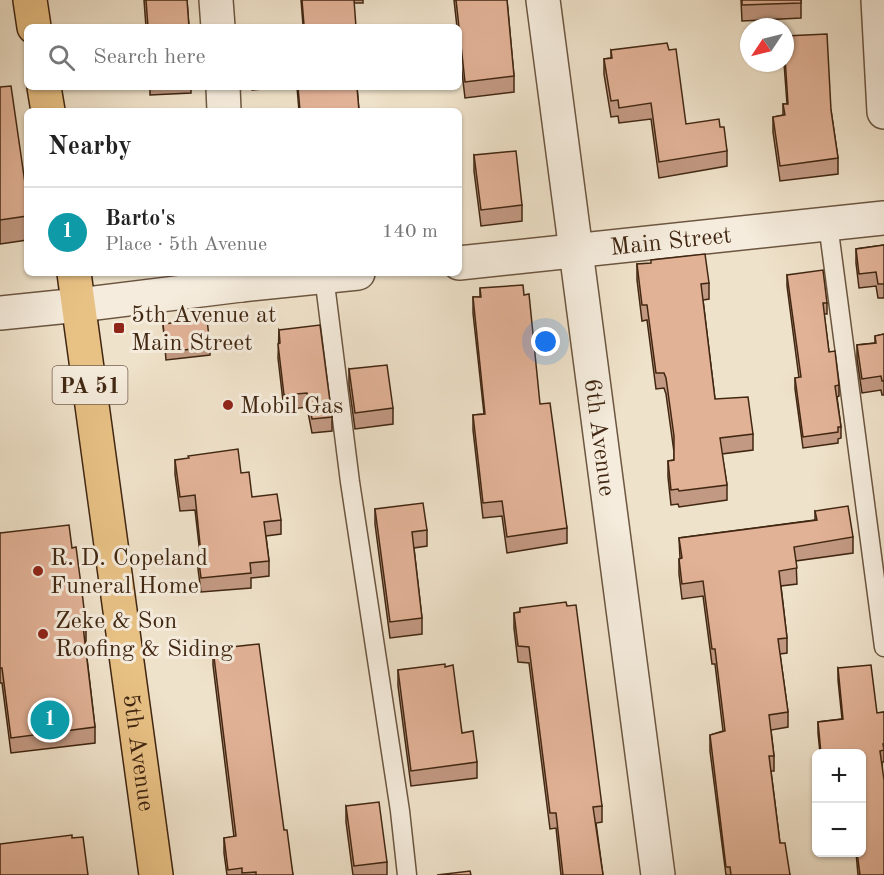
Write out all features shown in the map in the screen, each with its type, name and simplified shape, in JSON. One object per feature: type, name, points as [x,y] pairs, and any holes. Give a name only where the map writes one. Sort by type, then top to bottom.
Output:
[{"type":"main road","points":[[30,0],[34,24]]},
{"type":"main road","points":[[44,90],[48,108]]},
{"type":"main road","name":"5th Avenue","points":[[74,276],[156,875]]},
{"type":"street","points":[[216,0],[218,24]]},
{"type":"street","name":"6th Avenue","points":[[543,0],[658,875]]},
{"type":"street","points":[[878,0],[884,112]]},
{"type":"street","points":[[223,90],[225,108]]},
{"type":"street","name":"Main Street","points":[[462,263],[884,218]]},
{"type":"street","points":[[0,313],[79,306],[240,279],[324,276]]},
{"type":"lane","points":[[828,224],[884,647]]},
{"type":"lane","points":[[324,276],[352,494],[400,811],[407,875]]},
{"type":"building","points":[[146,0],[187,0],[189,24],[148,24]]},
{"type":"building","points":[[302,0],[354,0],[356,24],[304,24]]},
{"type":"building","points":[[456,0],[507,0],[514,76],[465,82],[462,24],[459,24]]},
{"type":"building","points":[[742,0],[801,0],[801,3],[742,5]]},
{"type":"building","points":[[827,34],[831,110],[838,158],[780,166],[773,117],[785,115],[783,104],[788,104],[786,72],[794,72],[794,36]]},
{"type":"building","points":[[667,43],[669,50],[676,49],[686,124],[719,119],[720,127],[724,127],[727,151],[659,162],[651,103],[619,108],[618,100],[611,101],[604,59],[612,58],[611,50]]},
{"type":"building","points":[[11,86],[24,176],[24,216],[0,220],[0,87]]},
{"type":"building","points":[[298,90],[357,90],[359,108],[300,108]]},
{"type":"building","points":[[516,151],[522,205],[481,210],[474,155]]},
{"type":"building","points":[[884,245],[884,284],[878,284],[876,272],[859,274],[856,249]]},
{"type":"building","points":[[705,254],[709,283],[701,284],[715,399],[748,397],[753,434],[720,438],[727,485],[671,490],[668,461],[674,460],[674,436],[666,378],[664,373],[656,373],[647,305],[642,305],[637,264],[651,263],[651,260]]},
{"type":"building","points":[[823,270],[827,303],[823,303],[829,352],[835,351],[839,385],[835,386],[841,427],[838,427],[838,432],[803,437],[795,378],[801,377],[787,275]]},
{"type":"building","points":[[523,285],[524,295],[529,294],[540,404],[550,403],[567,528],[507,537],[502,501],[483,503],[473,415],[485,414],[473,297],[481,297],[480,288]]},
{"type":"building","points":[[207,319],[210,347],[166,352],[163,324]]},
{"type":"building","points":[[320,325],[332,417],[312,419],[307,393],[284,395],[278,344],[280,343],[279,330]]},
{"type":"building","points":[[884,334],[884,381],[881,376],[862,379],[857,345],[876,343],[875,336]]},
{"type":"building","points":[[387,365],[393,408],[355,413],[349,369]]},
{"type":"building","points":[[238,449],[241,473],[249,472],[252,497],[277,494],[281,520],[264,522],[269,561],[250,563],[251,573],[201,578],[195,495],[180,497],[175,460]]},
{"type":"building","points":[[423,503],[427,530],[412,532],[422,618],[390,622],[375,509]]},
{"type":"building","points":[[848,506],[853,537],[794,547],[797,568],[779,571],[787,638],[778,639],[788,712],[769,715],[774,756],[769,756],[780,843],[785,843],[790,875],[731,875],[730,867],[726,867],[710,735],[725,731],[715,649],[712,649],[703,581],[682,584],[679,538],[817,520],[815,511]]},
{"type":"building","points":[[69,525],[72,548],[76,547],[83,600],[86,626],[83,626],[95,727],[11,738],[2,668],[0,668],[0,533]]},
{"type":"building","points":[[566,602],[567,606],[576,605],[602,806],[593,807],[603,875],[563,875],[556,813],[550,813],[529,647],[518,646],[514,613],[520,612],[520,608]]},
{"type":"building","points":[[259,644],[284,830],[287,830],[293,875],[256,875],[256,872],[242,873],[242,868],[228,870],[224,838],[236,836],[213,649]]},
{"type":"building","points":[[445,664],[445,667],[453,665],[462,733],[473,731],[477,762],[411,771],[398,670]]},
{"type":"building","points":[[871,665],[877,713],[884,712],[884,750],[880,751],[884,780],[884,875],[860,875],[858,857],[866,857],[866,749],[821,749],[818,722],[843,719],[838,668]]},
{"type":"building","points":[[379,802],[387,862],[354,866],[346,806]]},
{"type":"building","points":[[72,835],[72,838],[83,837],[88,875],[0,875],[0,844]]},
{"type":"building","points":[[470,871],[471,875],[437,875]]},
{"type":"place","name":"5th Avenue at Main Street","points":[[119,328]]},
{"type":"place","name":"Mobil Gas","points":[[228,405]]},
{"type":"place","name":"R. D. Copeland Funeral Home","points":[[38,571]]},
{"type":"place","name":"Zeke & Son Roofing & Siding","points":[[43,634]]},
{"type":"place","name":"Barto's","points":[[50,720]]}]
